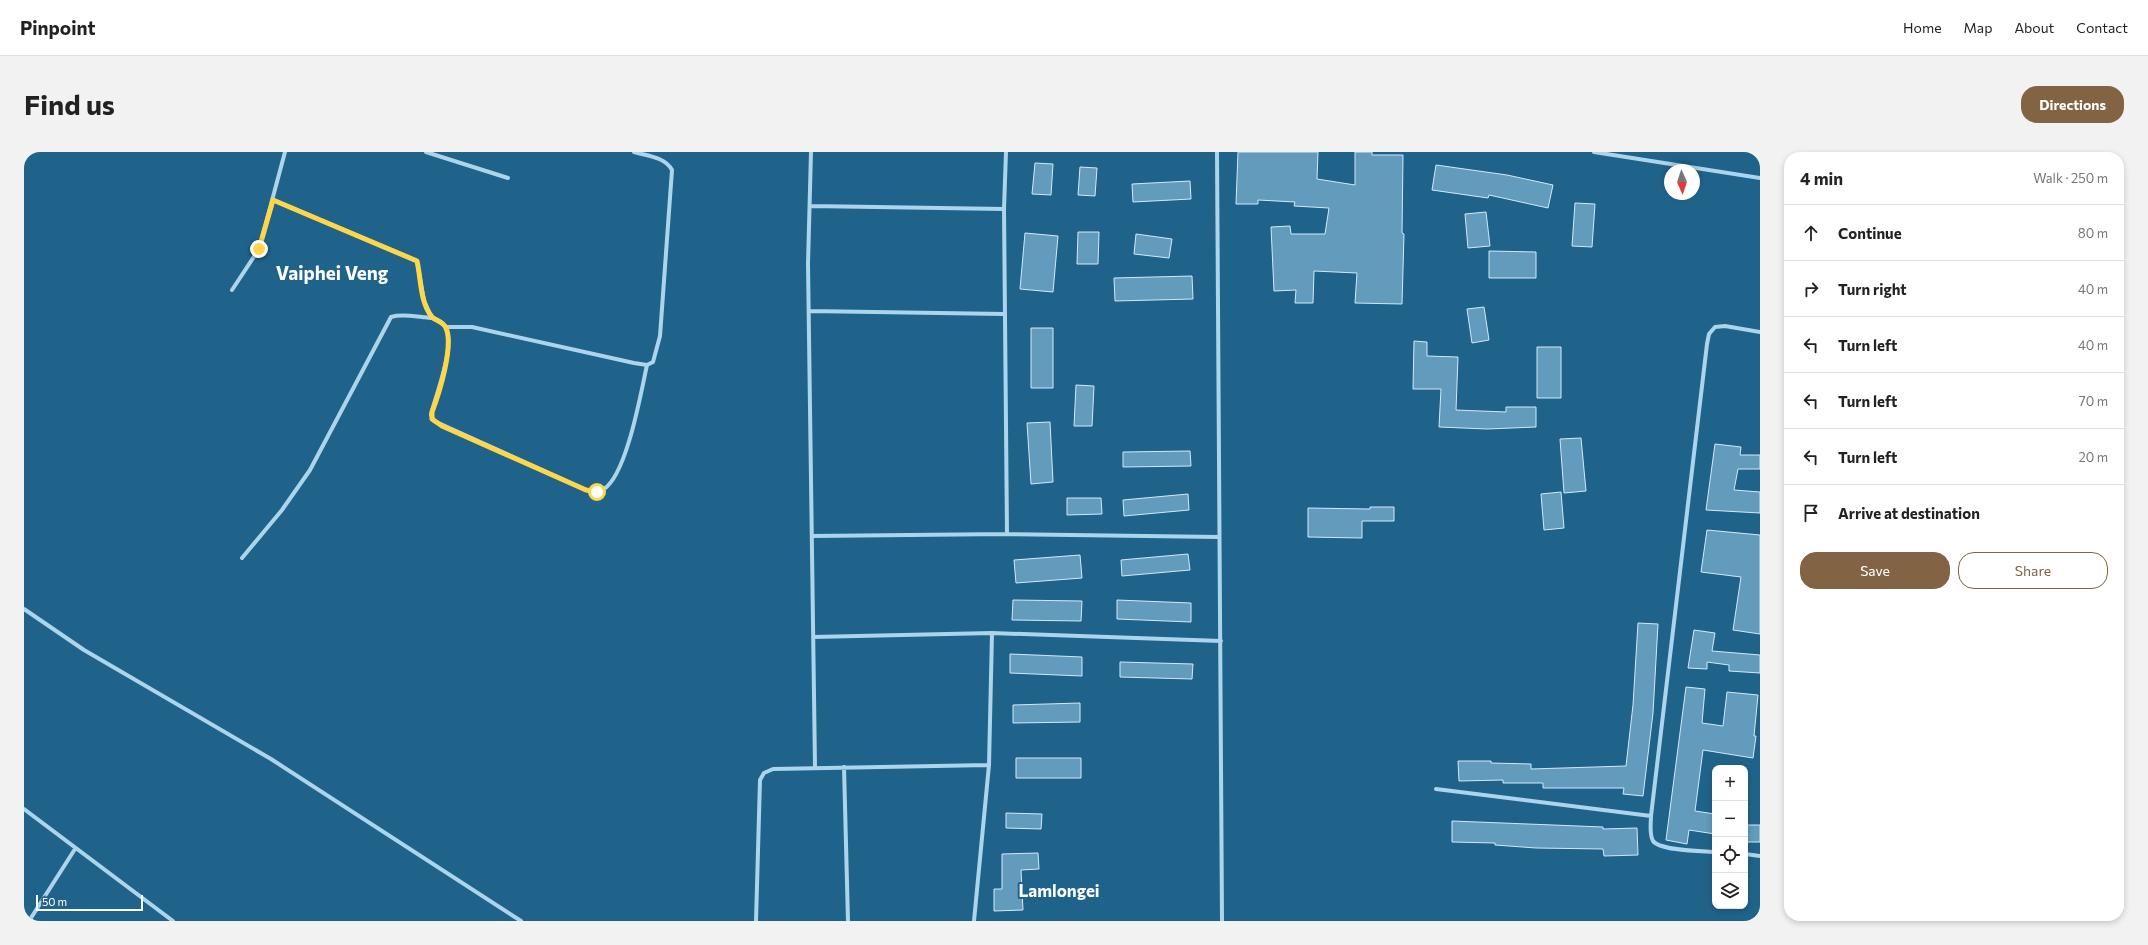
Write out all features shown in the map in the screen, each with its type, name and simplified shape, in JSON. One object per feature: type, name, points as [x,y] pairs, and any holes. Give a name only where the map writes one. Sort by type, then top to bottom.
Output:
[{"type":"street","points":[[232,290],[259,249],[285,152]]},
{"type":"street","points":[[426,152],[508,178]]},
{"type":"street","points":[[446,327],[472,327],[647,365],[653,362],[656,357],[660,336],[672,170],[668,163],[662,160],[634,152]]},
{"type":"street","points":[[810,152],[811,206],[809,312],[815,767]]},
{"type":"street","points":[[1006,152],[1004,209],[1004,314],[1007,534]]},
{"type":"street","points":[[1217,152],[1222,921]]},
{"type":"street","points":[[1594,152],[1760,178]]},
{"type":"street","points":[[273,200],[417,261],[424,301],[432,318]]},
{"type":"street","points":[[811,206],[1004,209]]},
{"type":"street","points":[[809,312],[1004,314]]},
{"type":"street","points":[[242,558],[282,510],[310,470],[391,317],[398,315],[432,318],[441,322],[446,327],[448,339],[444,370],[432,412],[432,419],[442,426],[597,492],[605,488],[624,456],[630,441],[647,365]]},
{"type":"street","points":[[1712,852],[1662,847],[1653,842],[1651,834],[1651,816],[1709,334],[1715,327],[1725,326],[1760,332]]},
{"type":"street","points":[[812,536],[1007,534],[1219,537]]},
{"type":"street","points":[[24,608],[84,650],[271,760],[521,921]]},
{"type":"street","points":[[813,637],[992,633],[1221,642]]},
{"type":"street","points":[[974,921],[989,765],[992,633]]},
{"type":"street","points":[[756,921],[760,780],[764,773],[772,769],[815,767],[989,765]]},
{"type":"street","points":[[844,767],[848,921]]},
{"type":"street","points":[[1436,790],[1651,816]]},
{"type":"street","points":[[24,809],[172,921]]},
{"type":"street","points":[[29,921],[75,849]]},
{"type":"street","points":[[1748,854],[1760,856]]},
{"type":"building","points":[[1238,152],[1318,152],[1317,179],[1355,185],[1355,152],[1372,152],[1372,155],[1403,155],[1402,233],[1404,234],[1402,304],[1355,303],[1357,273],[1314,271],[1313,303],[1295,303],[1296,290],[1274,291],[1271,227],[1290,226],[1291,234],[1325,234],[1329,208],[1294,206],[1295,202],[1258,200],[1258,204],[1236,204]]},
{"type":"building","points":[[1035,163],[1053,164],[1051,195],[1032,194]]},
{"type":"building","points":[[1436,165],[1507,175],[1553,185],[1548,208],[1489,195],[1488,198],[1432,190]]},
{"type":"building","points":[[1080,167],[1097,168],[1095,196],[1078,195]]},
{"type":"building","points":[[1190,181],[1191,199],[1133,202],[1132,184]]},
{"type":"building","points":[[1575,203],[1595,204],[1592,247],[1572,246]]},
{"type":"building","points":[[1486,212],[1490,246],[1468,248],[1465,214]]},
{"type":"building","points":[[1078,232],[1099,232],[1098,264],[1077,264]]},
{"type":"building","points":[[1025,233],[1058,236],[1053,292],[1020,289]]},
{"type":"building","points":[[1136,234],[1172,239],[1169,258],[1134,254]]},
{"type":"building","points":[[1489,251],[1536,252],[1536,278],[1489,278]]},
{"type":"building","points":[[1192,276],[1193,299],[1115,301],[1114,278]]},
{"type":"building","points":[[1484,307],[1489,340],[1472,343],[1467,309]]},
{"type":"building","points":[[1031,328],[1053,328],[1053,388],[1031,388]]},
{"type":"building","points":[[1414,341],[1427,342],[1427,356],[1458,357],[1456,410],[1506,412],[1506,407],[1536,407],[1536,427],[1487,429],[1439,427],[1441,389],[1413,389]]},
{"type":"building","points":[[1537,347],[1561,347],[1561,398],[1537,398]]},
{"type":"building","points":[[1076,385],[1094,386],[1092,426],[1074,426]]},
{"type":"building","points":[[1050,422],[1053,482],[1031,484],[1027,423]]},
{"type":"building","points":[[1581,438],[1586,491],[1564,493],[1560,439]]},
{"type":"building","points":[[1715,444],[1741,447],[1740,455],[1760,455],[1760,469],[1738,469],[1734,490],[1760,492],[1760,513],[1706,510]]},
{"type":"building","points":[[1190,451],[1191,466],[1123,467],[1123,452]]},
{"type":"building","points":[[1561,492],[1564,528],[1544,530],[1541,494]]},
{"type":"building","points":[[1188,494],[1189,510],[1124,516],[1123,500]]},
{"type":"building","points":[[1067,498],[1101,498],[1102,514],[1067,515]]},
{"type":"building","points":[[1370,507],[1394,507],[1394,521],[1362,521],[1362,538],[1308,537],[1308,508],[1370,509]]},
{"type":"building","points":[[1707,530],[1760,535],[1760,634],[1733,630],[1741,577],[1701,572]]},
{"type":"building","points":[[1188,554],[1190,570],[1122,576],[1121,560]]},
{"type":"building","points":[[1080,555],[1082,578],[1016,583],[1014,560]]},
{"type":"building","points":[[1013,600],[1082,601],[1081,621],[1012,620]]},
{"type":"building","points":[[1117,600],[1191,603],[1191,622],[1117,619]]},
{"type":"building","points":[[1638,623],[1658,624],[1653,713],[1643,796],[1623,794],[1624,788],[1543,788],[1543,783],[1503,783],[1503,780],[1459,781],[1458,761],[1491,761],[1491,763],[1531,764],[1531,769],[1626,766],[1633,705]]},
{"type":"building","points":[[1694,630],[1715,633],[1712,651],[1760,655],[1760,673],[1729,671],[1729,665],[1707,662],[1707,669],[1688,668]]},
{"type":"building","points":[[1010,654],[1082,657],[1082,676],[1010,673]]},
{"type":"building","points":[[1120,662],[1193,664],[1192,679],[1120,677]]},
{"type":"building","points":[[1686,687],[1705,689],[1702,723],[1723,726],[1727,692],[1758,695],[1754,736],[1756,736],[1753,758],[1703,750],[1695,811],[1712,814],[1712,834],[1689,830],[1687,844],[1666,840]]},
{"type":"building","points":[[1080,703],[1080,722],[1013,723],[1013,705]]},
{"type":"building","points":[[1016,758],[1081,758],[1081,778],[1016,778]]},
{"type":"building","points":[[1006,813],[1042,814],[1041,829],[1006,828]]},
{"type":"building","points":[[1452,821],[1603,827],[1603,829],[1637,828],[1638,855],[1604,856],[1603,849],[1536,848],[1495,845],[1495,843],[1452,842]]},
{"type":"building","points":[[1748,825],[1760,825],[1760,842],[1748,842]]},
{"type":"building","points":[[1038,853],[1039,869],[1021,870],[1023,910],[994,911],[994,889],[1002,889],[1002,854]]},
{"type":"district","name":"Vaiphei Veng","points":[[332,272]]},
{"type":"district","name":"Lamlongei","points":[[1059,890]]},
{"type":"route","points":[[259,249],[273,200],[417,261],[421,276],[424,301],[432,318],[438,320],[446,327],[448,339],[442,382],[431,415],[432,419],[437,424],[586,490],[597,492]]}]
